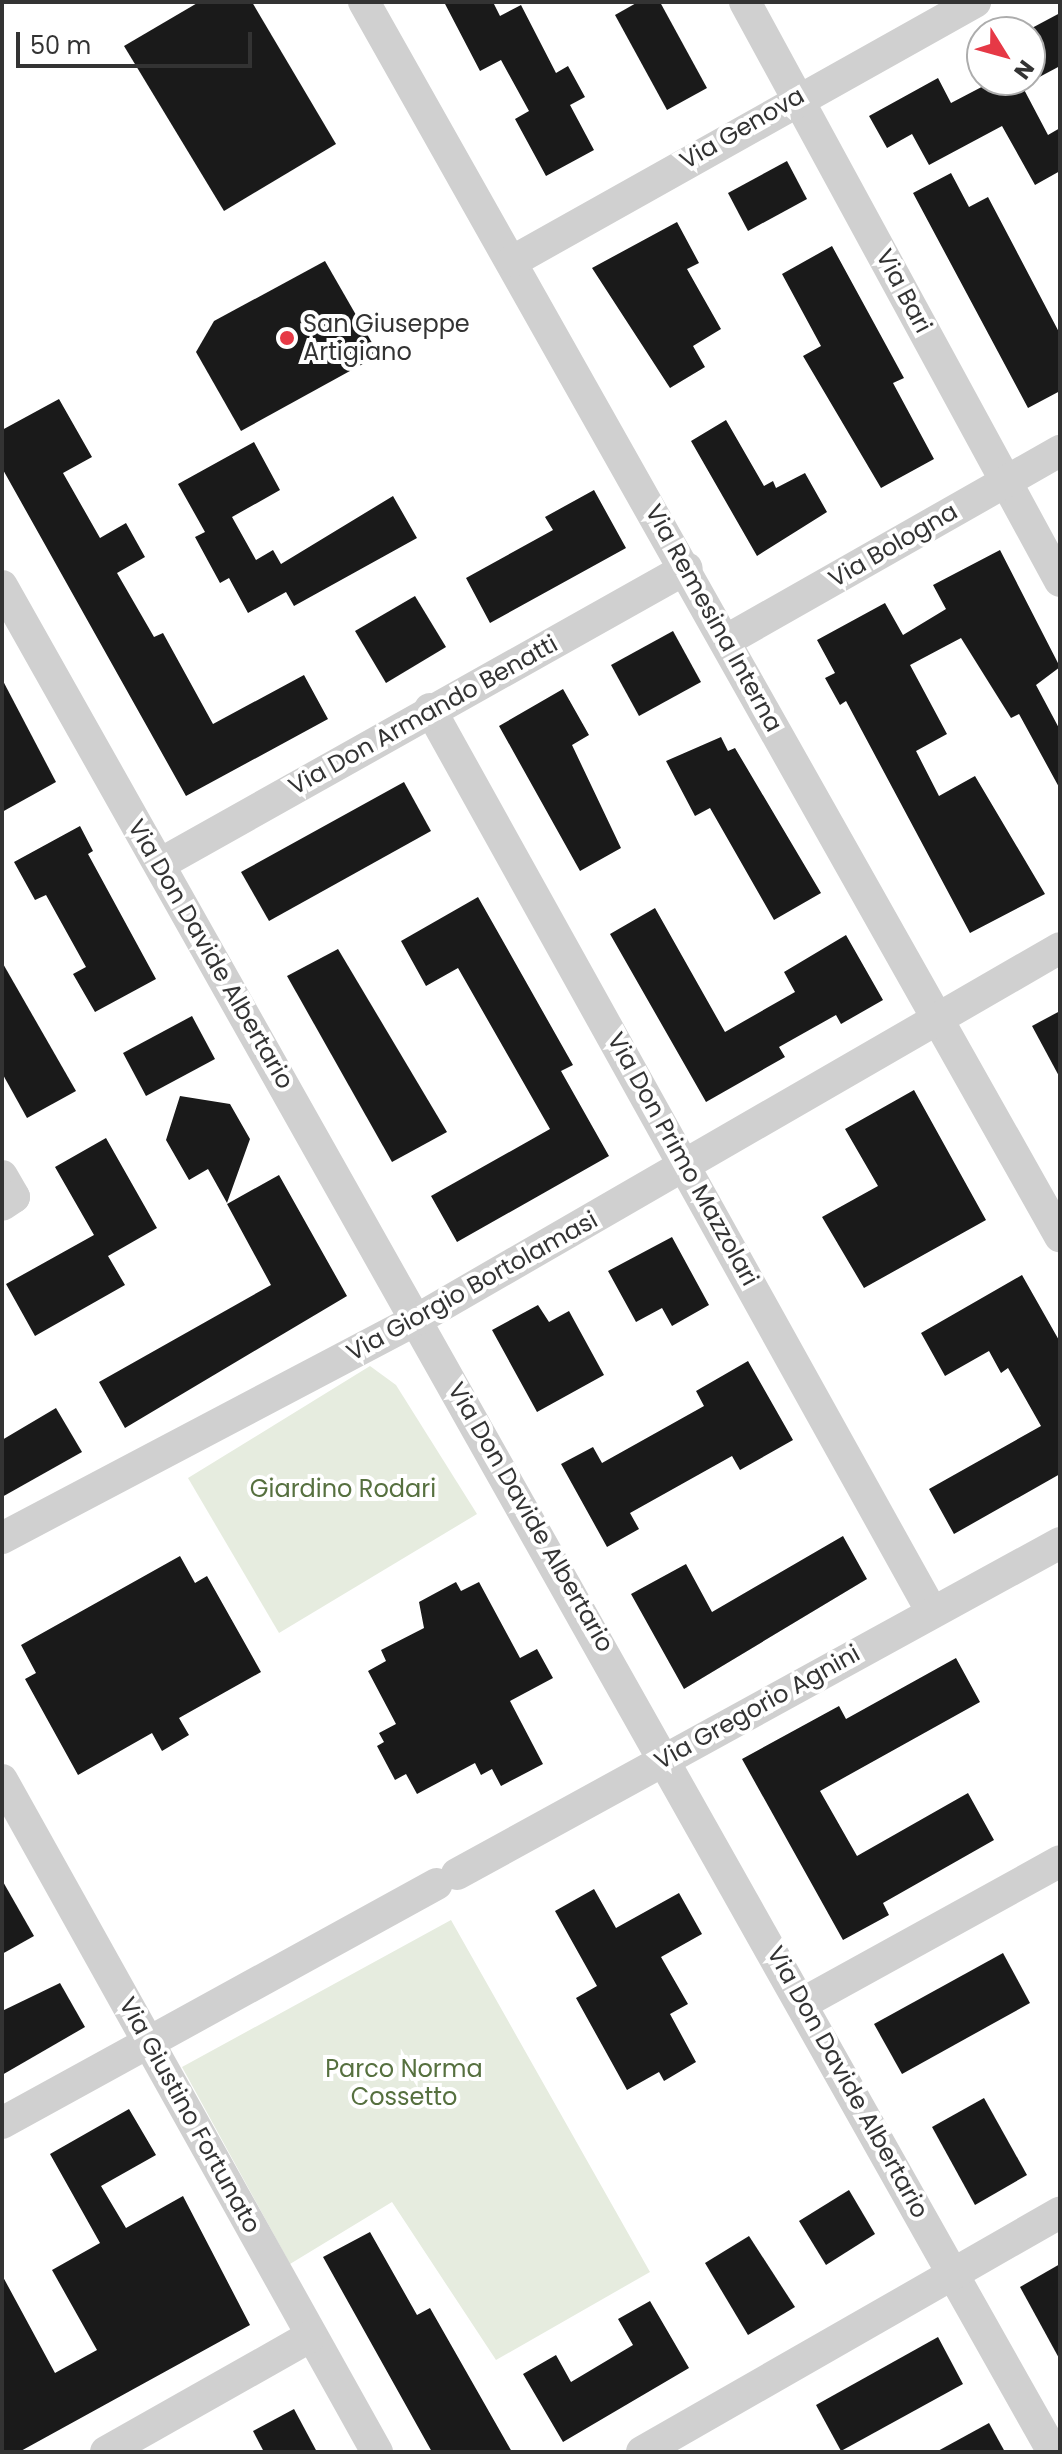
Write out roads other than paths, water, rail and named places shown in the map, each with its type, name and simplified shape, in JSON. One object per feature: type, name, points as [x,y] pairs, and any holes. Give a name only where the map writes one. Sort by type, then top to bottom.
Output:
[{"type":"street","name":"Via Remesina Interna","points":[[364,2],[687,568],[934,1020],[1060,1236]]},
{"type":"street","name":"Via Bari","points":[[745,2],[799,94],[1060,581]]},
{"type":"street","name":"Via Genova","points":[[513,261],[799,94],[975,2]]},
{"type":"street","name":"Via Bologna","points":[[727,640],[1060,451]]},
{"type":"street","name":"Via Don Armando Benatti","points":[[160,864],[430,709],[687,568]]},
{"type":"street","name":"Via Don Davide Albertario","points":[[2,586],[805,2002],[1053,2452]]},
{"type":"street","name":"Via Don Primo Mazzolari","points":[[430,709],[932,1612]]},
{"type":"street","name":"Via Giorgio Bortolamasi","points":[[2,1538],[418,1319],[1060,948]]},
{"type":"street","name":"Via Gregorio Agnini","points":[[2,2123],[666,1756],[1060,1543]]},
{"type":"street","name":"Via Giustino Fortunato","points":[[2,1780],[14,1829],[151,2041],[377,2452]]},
{"type":"street","points":[[805,2002],[1060,1861]]},
{"type":"street","points":[[642,2452],[1060,2213]]},
{"type":"street","points":[[106,2452],[311,2336]]},
{"type":"place","name":"San Giuseppe Artigiano","points":[[287,338]]},
{"type":"park label","name":"Giardino Rodari","points":[[343,1489]]},
{"type":"park label","name":"Parco Norma Cossetto","points":[[404,2083]]}]
